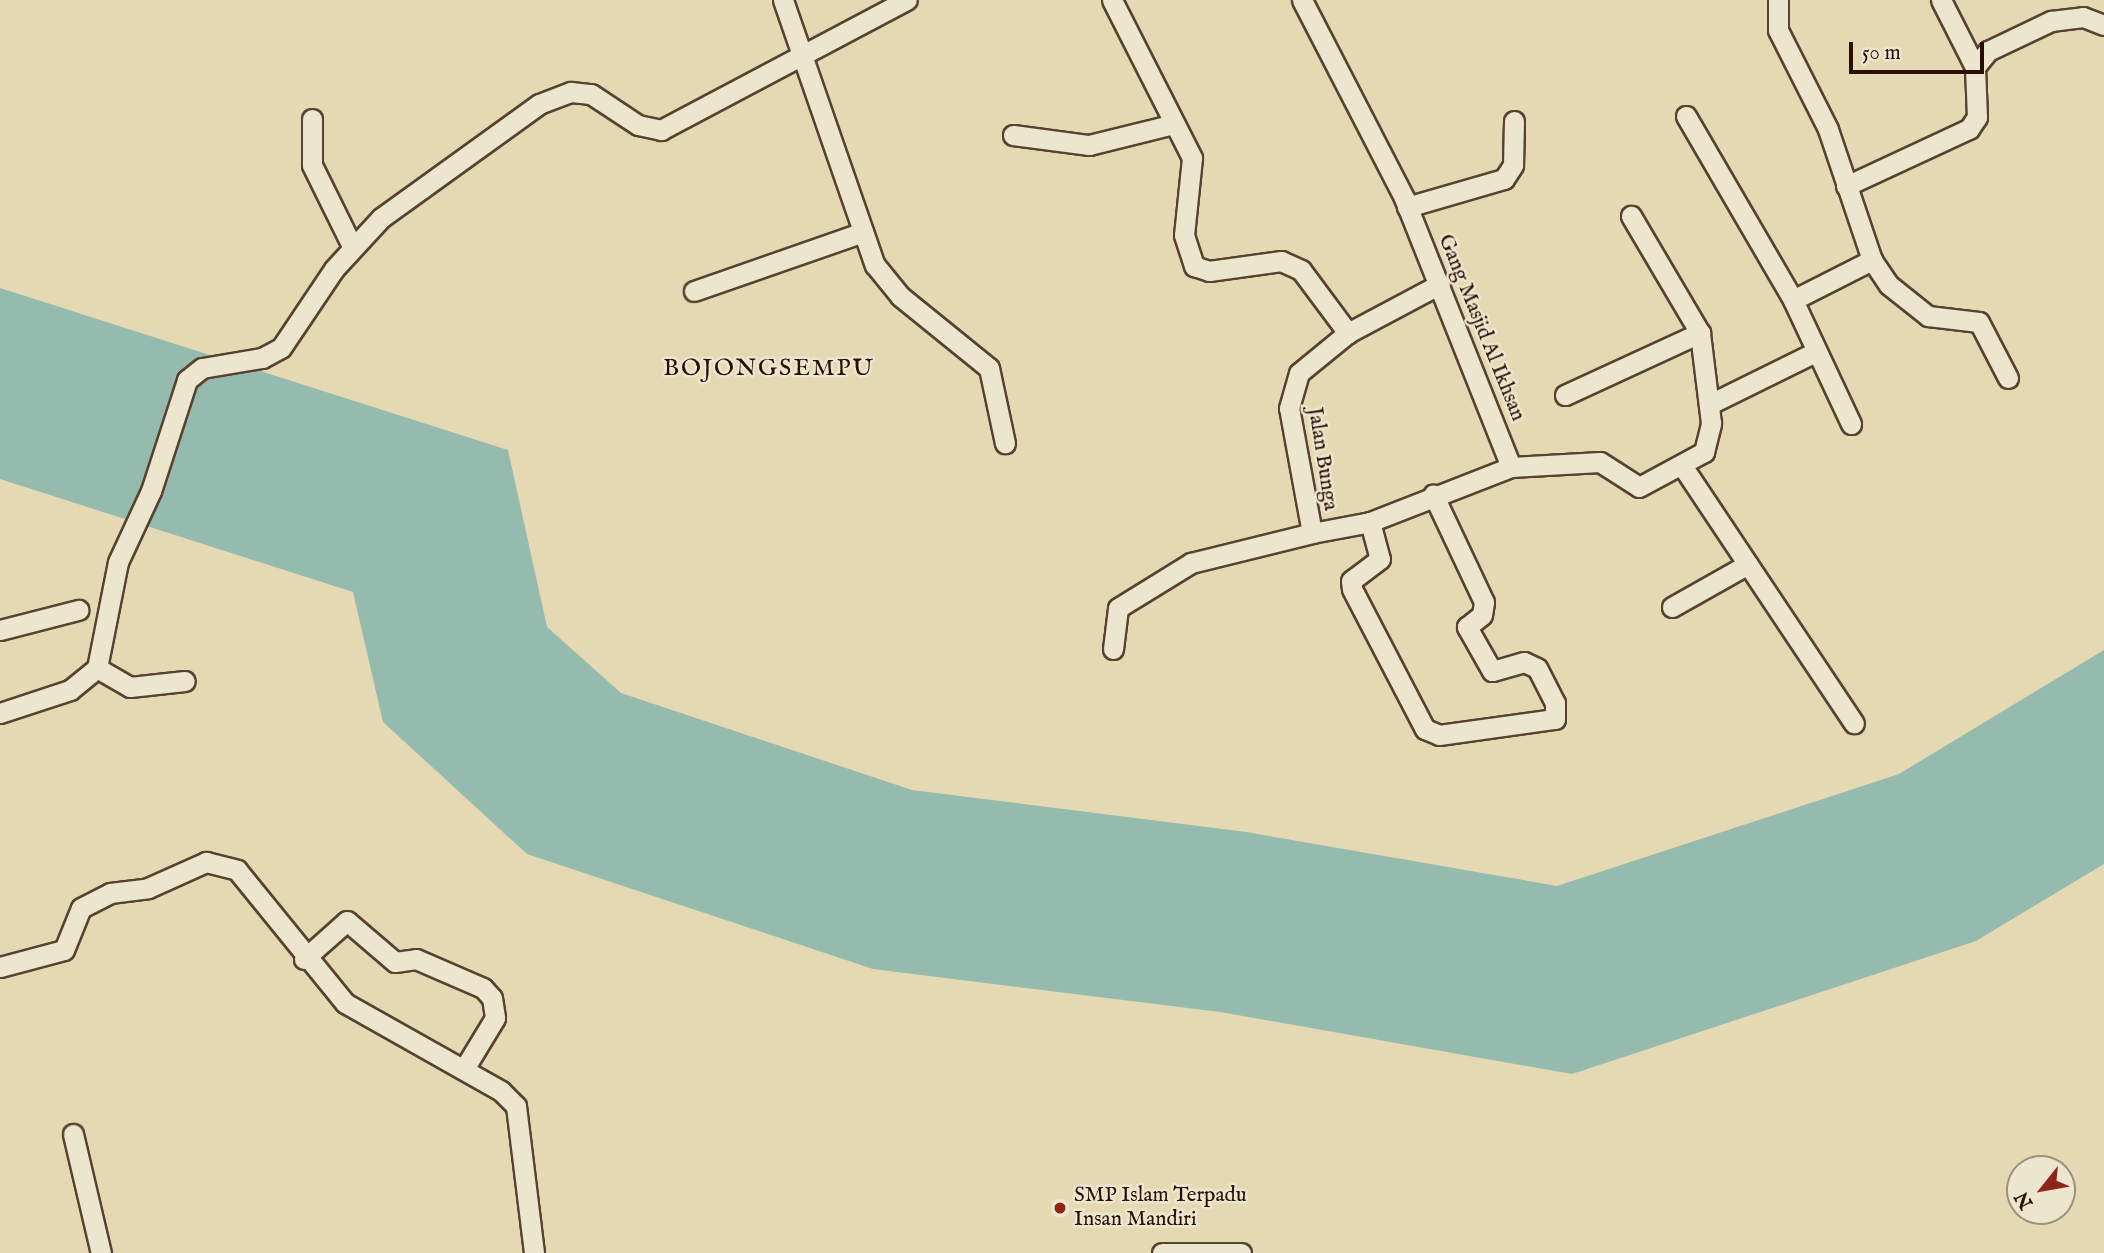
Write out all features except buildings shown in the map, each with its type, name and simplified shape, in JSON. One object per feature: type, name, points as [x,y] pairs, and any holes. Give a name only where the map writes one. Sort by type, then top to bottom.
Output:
[{"type":"street","points":[[783,0],[798,55],[863,232],[885,281],[989,368],[1005,443]]},
{"type":"street","points":[[0,713],[70,690],[97,668],[118,562],[151,491],[187,380],[202,368],[262,358],[281,348],[352,246],[488,134],[539,104],[571,92],[592,94],[638,125],[661,130],[798,55],[907,0]]},
{"type":"street","points":[[1112,0],[1192,158],[1184,235],[1194,266],[1209,271],[1281,261],[1301,270],[1348,333]]},
{"type":"street","name":"Gang Masjid Al Ikhsan","points":[[1303,0],[1407,207],[1511,467]]},
{"type":"street","points":[[1778,0],[1778,30],[1828,129],[1872,260],[1889,285],[1928,316],[1979,322],[2008,378]]},
{"type":"street","points":[[1846,186],[1969,129],[1977,117],[1975,67],[1941,0]]},
{"type":"street","points":[[1975,67],[1988,51],[2051,21],[2083,17],[2104,25]]},
{"type":"street","points":[[1686,116],[1793,300],[1815,352],[1851,424]]},
{"type":"street","points":[[312,119],[312,165],[352,246]]},
{"type":"street","points":[[1407,207],[1504,179],[1513,165],[1514,121]]},
{"type":"street","points":[[1013,135],[1089,145],[1174,124]]},
{"type":"street","points":[[1312,533],[1370,522],[1433,494],[1511,467],[1600,462],[1639,487],[1683,467],[1707,446],[1710,404],[1700,333],[1632,216]]},
{"type":"street","points":[[694,290],[863,232]]},
{"type":"street","points":[[1793,300],[1872,260]]},
{"type":"street","name":"Jalan Bunga","points":[[1114,649],[1111,629],[1118,608],[1191,563],[1312,533],[1290,391],[1312,357],[1348,333],[1440,284]]},
{"type":"street","points":[[1565,395],[1700,333]]},
{"type":"street","points":[[1710,404],[1815,352]]},
{"type":"street","points":[[1683,467],[1854,723]]},
{"type":"street","points":[[1370,522],[1380,559],[1351,581],[1352,589],[1425,729],[1439,735],[1555,719],[1555,703],[1537,668],[1524,662],[1492,671],[1467,628],[1482,615],[1484,602],[1433,494]]},
{"type":"street","points":[[1672,607],[1748,564]]},
{"type":"street","points":[[0,630],[78,610]]},
{"type":"street","points":[[97,668],[130,687],[185,681]]},
{"type":"street","points":[[0,967],[64,950],[89,902],[148,888],[206,862],[237,870],[326,987],[370,1021],[464,1069],[516,1106],[534,1253]]},
{"type":"street","points":[[304,959],[347,921],[395,962],[416,959],[483,988],[492,998],[495,1018],[464,1069]]},
{"type":"street","points":[[73,1133],[101,1253]]},
{"type":"street","points":[[1162,1253],[1241,1253]]},
{"type":"water","points":[[0,288],[508,450],[547,627],[621,693],[912,790],[1246,832],[1557,886],[1899,774],[2104,650],[2104,864],[1976,941],[1572,1074],[1220,1012],[873,969],[527,854],[383,722],[353,592],[0,479]]},
{"type":"place","name":"SMP Islam Terpadu Insan Mandiri","points":[[1060,1208]]},
{"type":"district","name":"BOJONGSEMPU","points":[[769,369]]}]
